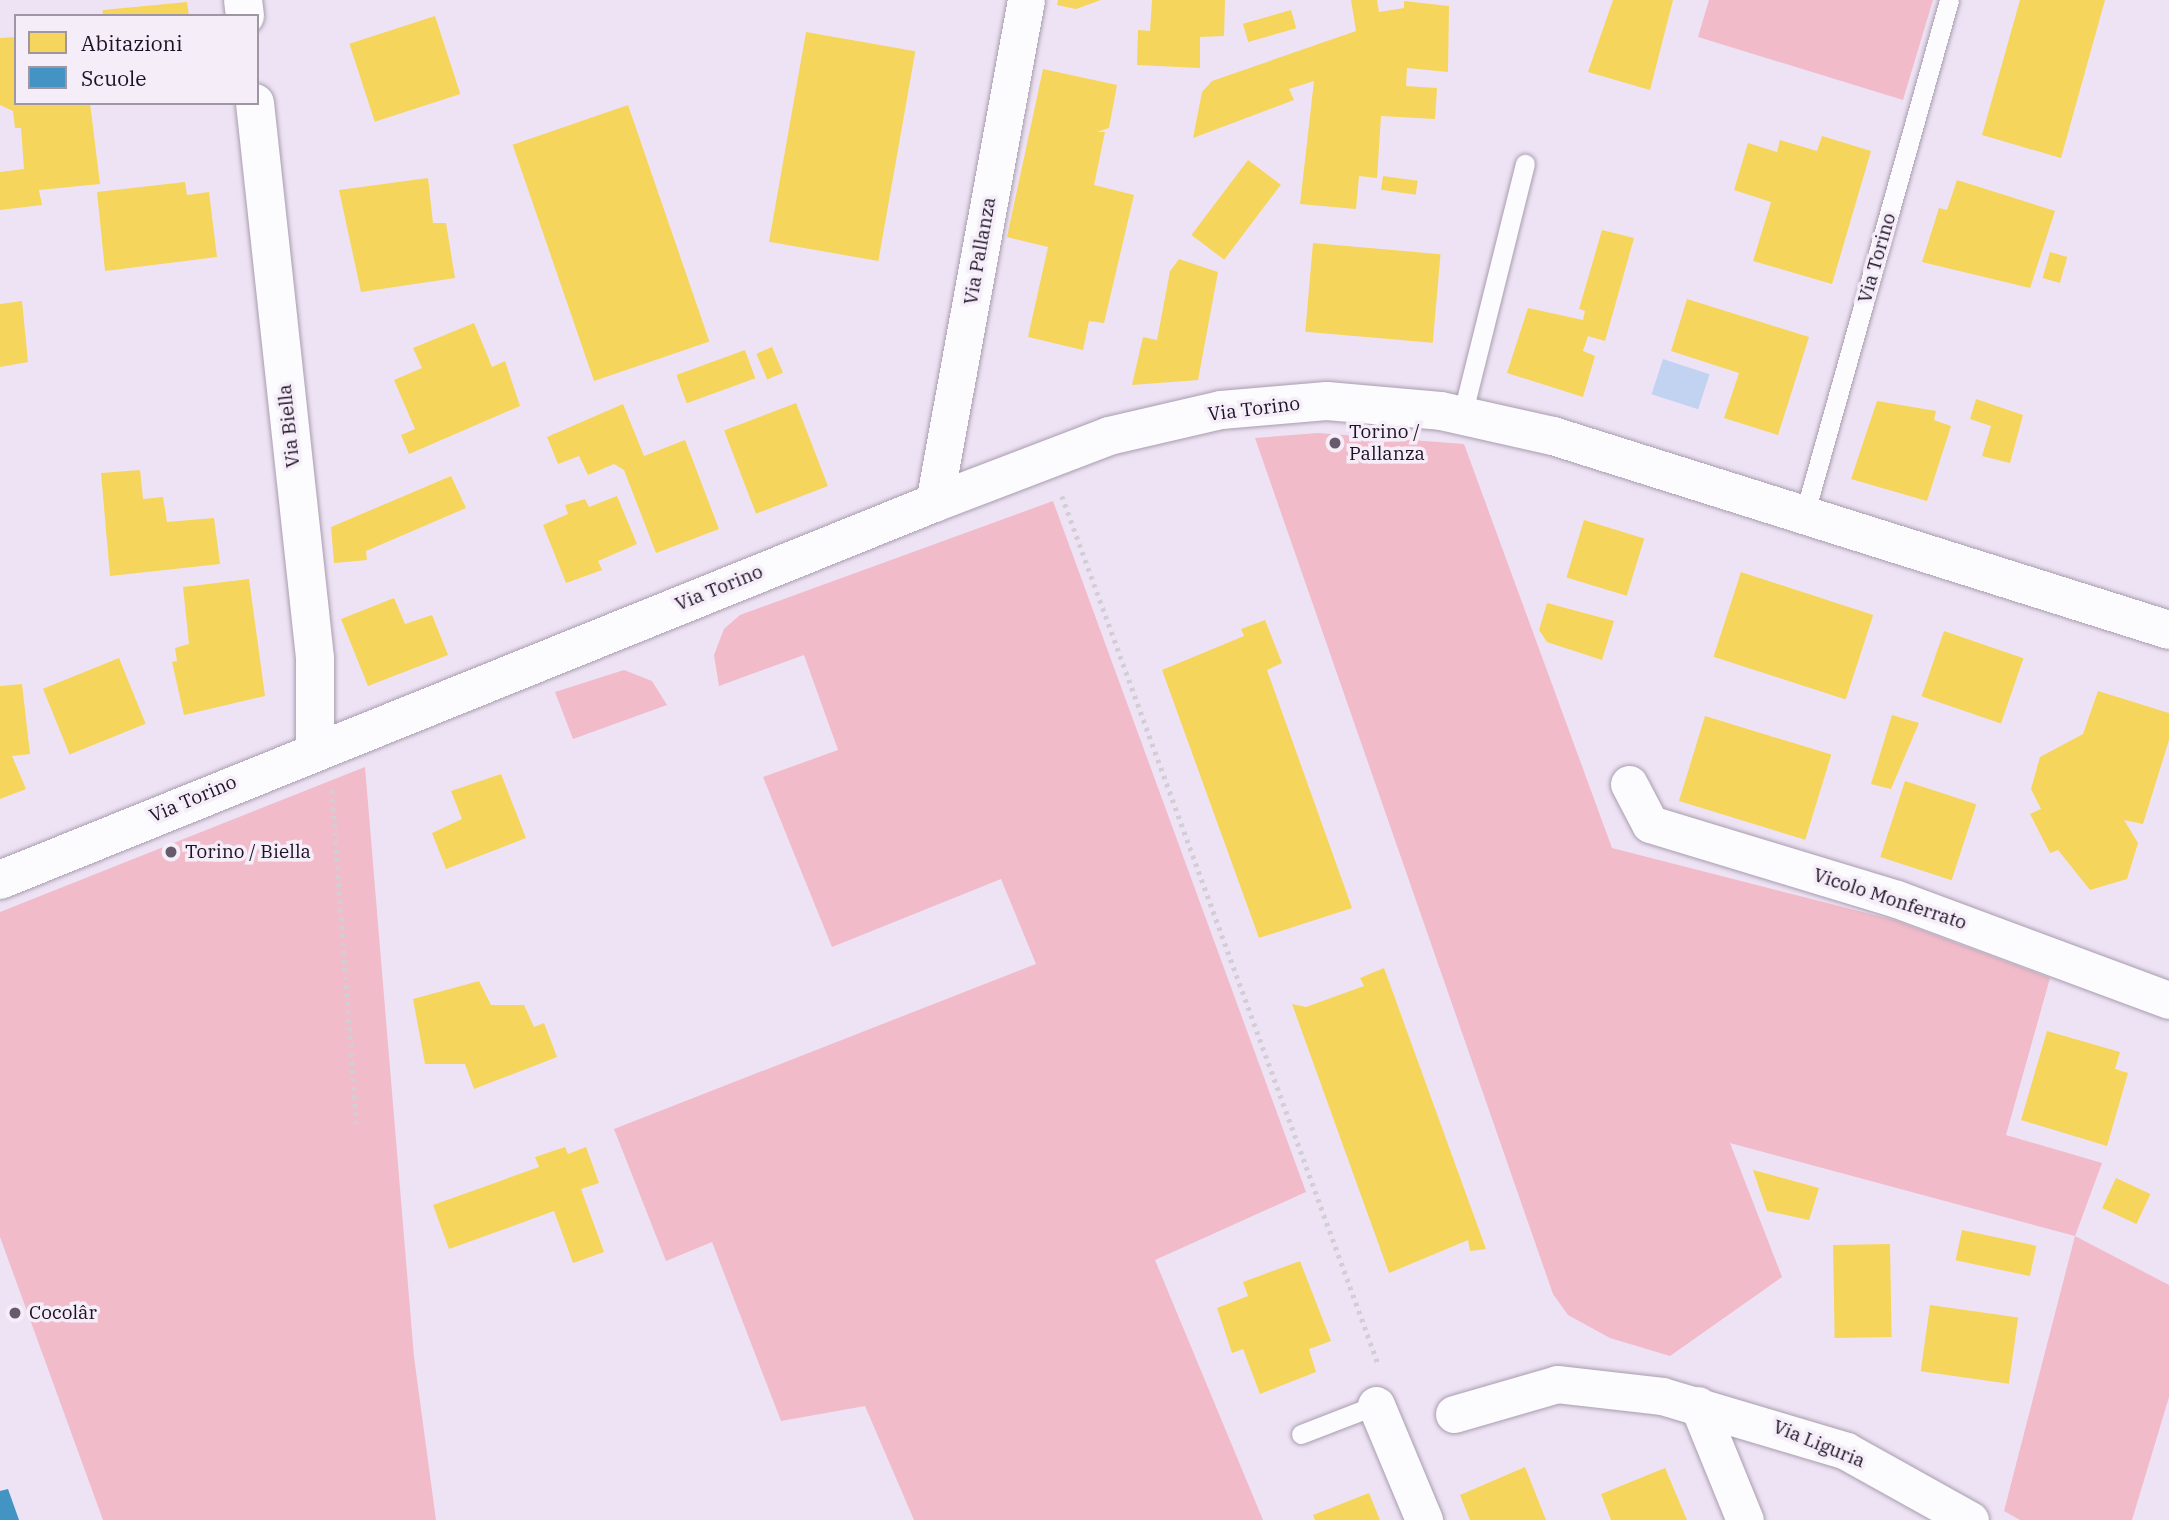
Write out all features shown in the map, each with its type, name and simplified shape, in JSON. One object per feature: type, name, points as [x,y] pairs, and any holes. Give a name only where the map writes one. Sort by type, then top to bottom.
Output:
[{"type":"main road","name":"Via Biella","points":[[254,105],[314,658],[314,748]]},
{"type":"main road","name":"Via Torino","points":[[0,880],[314,748],[1048,459],[1109,436],[1221,410],[1327,401],[1462,415],[1553,436],[2169,630]]},
{"type":"street","name":"Via Pallanza","points":[[934,503],[1026,0]]},
{"type":"street","name":"Vicolo Monferrato","points":[[1629,783],[1650,824],[1897,899],[2169,1000]]},
{"type":"street","name":"Via Liguria","points":[[1454,1414],[1557,1384],[1611,1386],[1698,1405],[1846,1451],[1970,1520]]},
{"type":"street","points":[[1380,1393],[1424,1520]]},
{"type":"street","points":[[1698,1405],[1745,1520]]},
{"type":"lane","name":"Via Torino","points":[[1804,516],[1949,0]]},
{"type":"lane","points":[[1462,415],[1525,164]]},
{"type":"lane","points":[[1301,1434],[1380,1393]]},
{"type":"path","points":[[1048,459],[1380,1393]]},
{"type":"path","points":[[314,748],[332,781],[357,1128]]},
{"type":"shaded area","points":[[1709,0],[1933,0],[1903,100],[1698,37]]},
{"type":"shaded area","points":[[1318,433],[1464,444],[1612,848],[1894,920],[2050,978],[2006,1135],[2102,1163],[2075,1236],[1730,1143],[1782,1277],[1670,1356],[1610,1338],[1568,1315],[1553,1294],[1255,438]]},
{"type":"shaded area","points":[[1053,501],[1306,1192],[1155,1260],[1263,1520],[914,1520],[865,1406],[781,1421],[712,1242],[666,1261],[614,1129],[1036,964],[1001,879],[832,947],[763,777],[838,750],[804,655],[719,686],[714,655],[724,629],[740,615]]},
{"type":"shaded area","points":[[624,670],[652,681],[667,705],[573,739],[555,692]]},
{"type":"shaded area","points":[[365,767],[414,1357],[436,1520],[103,1520],[0,1237],[0,912]]},
{"type":"shaded area","points":[[2075,1236],[2169,1285],[2169,1397],[2132,1520],[2020,1520],[2004,1511]]},
{"type":"water","points":[[1663,359],[1710,374],[1698,409],[1652,394]]},
{"type":"building: Abitazioni","points":[[1058,0],[1101,0],[1076,9],[1057,5]]},
{"type":"building: Abitazioni","points":[[1152,0],[1225,0],[1224,36],[1200,37],[1200,68],[1137,65],[1138,30],[1150,31]]},
{"type":"building: Abitazioni","points":[[1351,0],[1377,0],[1379,12],[1404,8],[1404,1],[1449,6],[1448,72],[1407,68],[1406,86],[1437,88],[1435,119],[1381,116],[1377,178],[1359,176],[1356,209],[1300,204],[1314,81],[1289,89],[1294,100],[1193,138],[1202,92],[1212,81],[1356,31]]},
{"type":"building: Abitazioni","points":[[1613,0],[1673,0],[1650,90],[1588,72]]},
{"type":"building: Abitazioni","points":[[2020,0],[2105,0],[2061,158],[1982,135]]},
{"type":"building: Abitazioni","points":[[187,2],[189,14],[102,14],[103,10]]},
{"type":"building: Abitazioni","points":[[1291,10],[1296,28],[1248,42],[1243,24]]},
{"type":"building: Abitazioni","points":[[435,16],[460,94],[375,122],[349,44]]},
{"type":"building: Abitazioni","points":[[806,32],[915,51],[878,261],[769,242]]},
{"type":"building: Abitazioni","points":[[14,37],[14,105],[90,105],[100,184],[39,190],[42,205],[0,210],[0,172],[24,169],[21,128],[15,128],[13,111],[0,105],[0,38]]},
{"type":"building: Abitazioni","points":[[1043,69],[1117,85],[1109,128],[1097,132],[1105,132],[1094,185],[1134,195],[1104,323],[1089,321],[1083,350],[1028,337],[1048,247],[1007,237]]},
{"type":"building: Abitazioni","points":[[628,105],[709,341],[594,381],[513,145]]},
{"type":"building: Abitazioni","points":[[1822,136],[1871,151],[1832,284],[1753,261],[1771,202],[1734,190],[1748,143],[1777,152],[1780,140],[1817,151]]},
{"type":"building: Abitazioni","points":[[1248,160],[1281,185],[1224,260],[1191,235]]},
{"type":"building: Abitazioni","points":[[1383,176],[1418,181],[1416,195],[1381,190]]},
{"type":"building: Abitazioni","points":[[428,178],[433,223],[446,223],[455,278],[361,292],[339,190]]},
{"type":"building: Abitazioni","points":[[1957,180],[2055,211],[2030,288],[1922,262],[1939,208],[1947,210]]},
{"type":"building: Abitazioni","points":[[185,182],[187,195],[209,192],[217,257],[105,271],[97,192]]},
{"type":"building: Abitazioni","points":[[1602,230],[1634,238],[1605,341],[1588,336],[1583,351],[1595,356],[1583,397],[1507,373],[1528,308],[1583,320],[1585,311],[1579,309]]},
{"type":"building: Abitazioni","points":[[1313,243],[1441,254],[1433,343],[1305,332]]},
{"type":"building: Abitazioni","points":[[2050,252],[2067,257],[2060,283],[2043,278]]},
{"type":"building: Abitazioni","points":[[1179,259],[1218,272],[1198,380],[1132,385],[1143,337],[1157,340],[1170,271]]},
{"type":"building: Abitazioni","points":[[1687,299],[1809,337],[1778,435],[1724,418],[1739,373],[1671,351]]},
{"type":"building: Abitazioni","points":[[22,301],[28,362],[0,367],[0,304]]},
{"type":"building: Abitazioni","points":[[474,323],[492,367],[505,361],[520,406],[409,454],[401,435],[415,429],[394,380],[422,368],[413,348]]},
{"type":"building: Abitazioni","points":[[772,347],[783,373],[767,379],[756,354]]},
{"type":"building: Abitazioni","points":[[745,350],[755,378],[687,403],[676,375]]},
{"type":"building: Abitazioni","points":[[1976,399],[2023,415],[2010,463],[1982,456],[1991,426],[1970,419]]},
{"type":"building: Abitazioni","points":[[1877,401],[1936,411],[1934,420],[1951,426],[1927,501],[1851,479]]},
{"type":"building: Abitazioni","points":[[796,403],[828,486],[756,514],[724,431]]},
{"type":"building: Abitazioni","points":[[623,404],[644,456],[685,440],[719,529],[656,553],[624,470],[614,464],[588,475],[579,456],[558,464],[547,437]]},
{"type":"building: Abitazioni","points":[[140,470],[143,499],[163,497],[167,522],[214,518],[220,564],[110,576],[101,473]]},
{"type":"building: Abitazioni","points":[[451,476],[466,508],[366,551],[367,560],[334,563],[331,527]]},
{"type":"building: Abitazioni","points":[[617,496],[637,544],[598,561],[602,570],[566,583],[543,525],[568,514],[565,505],[585,499],[589,507]]},
{"type":"building: Abitazioni","points":[[1584,520],[1644,538],[1627,596],[1566,577]]},
{"type":"building: Abitazioni","points":[[1741,572],[1873,615],[1846,700],[1713,657]]},
{"type":"building: Abitazioni","points":[[249,579],[265,696],[184,715],[172,662],[177,661],[175,648],[189,644],[183,587]]},
{"type":"building: Abitazioni","points":[[394,598],[405,624],[432,615],[448,655],[368,686],[341,619]]},
{"type":"building: Abitazioni","points":[[1547,603],[1614,621],[1602,660],[1547,642],[1539,630]]},
{"type":"building: Abitazioni","points":[[1265,620],[1282,663],[1267,670],[1352,908],[1259,938],[1162,670],[1244,636],[1241,629]]},
{"type":"building: Abitazioni","points":[[1944,631],[2023,658],[2001,724],[1922,696]]},
{"type":"building: Abitazioni","points":[[119,658],[146,724],[70,755],[43,689]]},
{"type":"building: Abitazioni","points":[[22,684],[30,754],[12,756],[26,789],[0,799],[0,686]]},
{"type":"building: Abitazioni","points":[[2098,691],[2169,713],[2169,740],[2143,824],[2124,820],[2138,843],[2127,879],[2090,890],[2058,850],[2050,853],[2030,814],[2041,809],[2031,789],[2040,757],[2083,734]]},
{"type":"building: Abitazioni","points":[[1892,715],[1919,723],[1891,789],[1871,784]]},
{"type":"building: Abitazioni","points":[[1705,716],[1831,755],[1805,840],[1679,801]]},
{"type":"building: Abitazioni","points":[[501,774],[526,838],[446,869],[432,833],[462,819],[451,791]]},
{"type":"building: Abitazioni","points":[[1905,781],[1976,804],[1952,880],[1880,857]]},
{"type":"building: Abitazioni","points":[[1384,968],[1486,1249],[1470,1251],[1468,1240],[1389,1273],[1292,1004],[1306,1007],[1364,986],[1360,978]]},
{"type":"building: Abitazioni","points":[[479,981],[491,1005],[524,1005],[534,1027],[544,1023],[557,1057],[474,1089],[465,1064],[425,1064],[413,999]]},
{"type":"building: Abitazioni","points":[[2047,1031],[2120,1052],[2115,1069],[2128,1073],[2107,1146],[2021,1120]]},
{"type":"building: Abitazioni","points":[[565,1147],[568,1154],[586,1147],[599,1183],[581,1189],[604,1252],[573,1263],[554,1211],[449,1249],[433,1205],[539,1167],[535,1157]]},
{"type":"building: Abitazioni","points":[[1753,1170],[1819,1188],[1809,1220],[1767,1211]]},
{"type":"building: Abitazioni","points":[[2116,1178],[2150,1194],[2136,1224],[2102,1208]]},
{"type":"building: Abitazioni","points":[[1962,1230],[2036,1246],[2030,1276],[1956,1260]]},
{"type":"building: Abitazioni","points":[[1890,1244],[1892,1337],[1835,1338],[1833,1245]]},
{"type":"building: Abitazioni","points":[[1300,1261],[1331,1341],[1309,1349],[1316,1372],[1260,1394],[1243,1349],[1232,1353],[1217,1308],[1248,1296],[1243,1282]]},
{"type":"building: Abitazioni","points":[[1930,1305],[2018,1317],[2009,1384],[1921,1371]]},
{"type":"building: Abitazioni","points":[[1525,1467],[1546,1520],[1470,1520],[1460,1495]]},
{"type":"building: Abitazioni","points":[[1665,1468],[1687,1520],[1611,1520],[1601,1494]]},
{"type":"building: Abitazioni","points":[[1369,1493],[1380,1520],[1315,1520],[1313,1515]]},
{"type":"building: Scuole","points":[[8,1489],[19,1520],[0,1520],[0,1491]]},
{"type":"place","name":"Torino / Pallanza","points":[[1335,443]]},
{"type":"place","name":"Torino / Biella","points":[[171,852]]},
{"type":"place","name":"Cocolâr","points":[[15,1313]]}]
